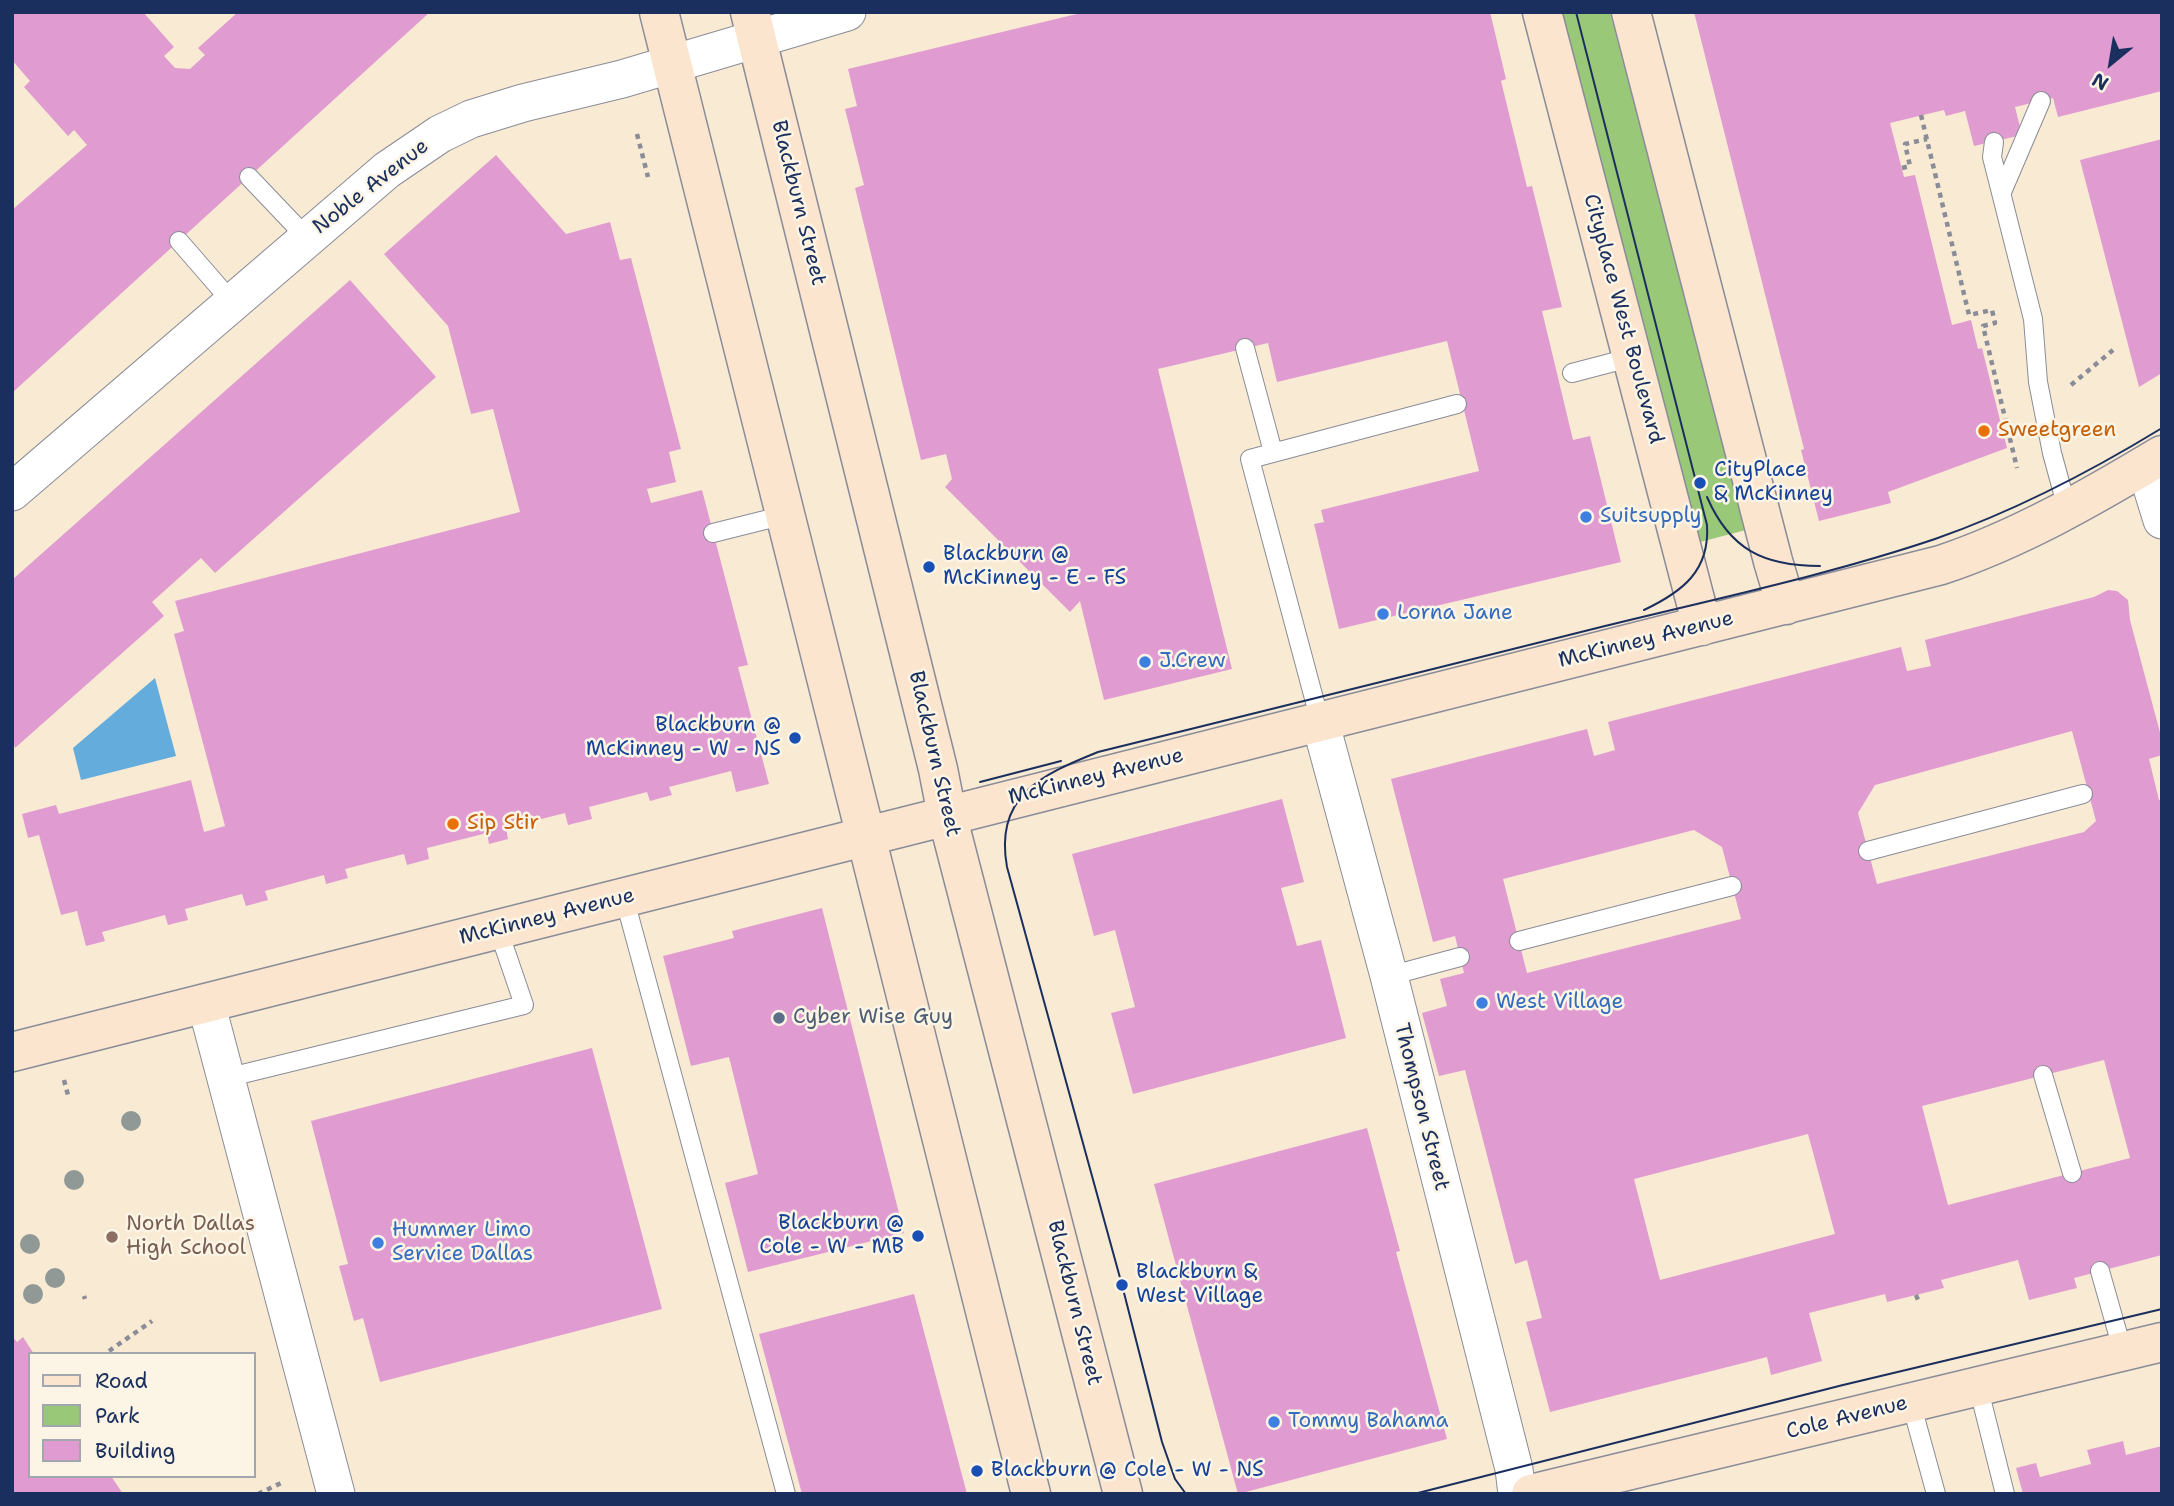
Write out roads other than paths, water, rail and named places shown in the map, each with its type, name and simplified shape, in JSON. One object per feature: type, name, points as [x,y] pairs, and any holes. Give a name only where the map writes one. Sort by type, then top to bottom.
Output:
[{"type":"street","points":[[659,12],[1031,1494]]},
{"type":"street","name":"Noble Avenue","points":[[12,492],[387,170],[440,134],[471,119],[523,103],[672,64],[753,26],[847,12]]},
{"type":"street","name":"Cityplace West Boulevard","points":[[1542,12],[1702,626]]},
{"type":"street","points":[[1631,12],[1766,537],[1786,605]]},
{"type":"street","name":"Blackburn Street","points":[[753,26],[912,661],[947,815],[1123,1494]]},
{"type":"street","points":[[2154,460],[2162,520]]},
{"type":"street","name":"McKinney Avenue","points":[[13,1048],[206,1003],[1941,565],[1974,554],[2067,508],[2154,460]]},
{"type":"street","name":"Thompson Street","points":[[1320,721],[1389,976],[1514,1469],[1517,1494]]},
{"type":"street","points":[[206,1003],[336,1494]]},
{"type":"street","name":"Cole Avenue","points":[[1531,1494],[2162,1342]]},
{"type":"lane","points":[[2002,192],[2040,101]]},
{"type":"lane","points":[[1994,142],[1992,157],[2033,319],[2040,393],[2067,508]]},
{"type":"lane","points":[[249,177],[307,238]]},
{"type":"lane","points":[[179,241],[232,302]]},
{"type":"lane","points":[[1245,348],[1273,452]]},
{"type":"lane","points":[[1572,373],[1633,357]]},
{"type":"lane","points":[[1320,721],[1250,459],[1457,404]]},
{"type":"lane","points":[[713,533],[785,515]]},
{"type":"lane","points":[[1868,850],[2083,794]]},
{"type":"lane","points":[[1520,941],[1732,886]]},
{"type":"lane","points":[[624,897],[786,1494]]},
{"type":"lane","points":[[226,1079],[524,1005],[498,929]]},
{"type":"lane","points":[[1389,976],[1460,957]]},
{"type":"lane","points":[[2043,1075],[2072,1173]]},
{"type":"lane","points":[[2100,1271],[2123,1352]]},
{"type":"lane","points":[[1978,1387],[2004,1494]]},
{"type":"lane","points":[[1911,1403],[1936,1494]]},
{"type":"water","points":[[155,678],[176,756],[81,780],[73,748]]},
{"type":"tram line","points":[[1576,12],[1707,525],[1704,555],[1691,578],[1670,596],[1644,610]]},
{"type":"tram line","points":[[1186,1494],[1175,1479],[1162,1442],[1122,1285],[1007,867],[1005,843],[1008,822],[1015,805],[1026,792],[1058,770],[1098,752],[1771,586],[1895,552],[1965,528],[2023,503],[2080,475],[2162,428]]},
{"type":"tram line","points":[[1707,497],[1726,530],[1751,551],[1782,563],[1820,566]]},
{"type":"tram line","points":[[980,782],[1061,761]]},
{"type":"tram line","points":[[1414,1494],[1843,1385],[2162,1309]]},
{"type":"place","name":"Sweetgreen","points":[[1984,431]]},
{"type":"place","name":"CityPlace & McKinney","points":[[1700,483]]},
{"type":"place","name":"Suitsupply","points":[[1586,517]]},
{"type":"place","name":"Blackburn @ McKinney - E - FS","points":[[929,567]]},
{"type":"place","name":"Lorna Jane","points":[[1383,614]]},
{"type":"place","name":"J.Crew","points":[[1145,662]]},
{"type":"place","name":"Blackburn @ McKinney - W - NS","points":[[795,738]]},
{"type":"place","name":"Sip Stir","points":[[453,824]]},
{"type":"place","name":"West Village","points":[[1482,1003]]},
{"type":"place","name":"Cyber Wise Guy","points":[[779,1018]]},
{"type":"place","name":"Blackburn @ Cole - W - MB","points":[[918,1236]]},
{"type":"place","name":"North Dallas High School","points":[[112,1237]]},
{"type":"place","name":"Hummer Limo Service Dallas","points":[[378,1243]]},
{"type":"place","name":"Blackburn & West Village","points":[[1122,1285]]},
{"type":"place","name":"Tommy Bahama","points":[[1274,1422]]},
{"type":"place","name":"Blackburn @ Cole - W - NS","points":[[977,1471]]}]
